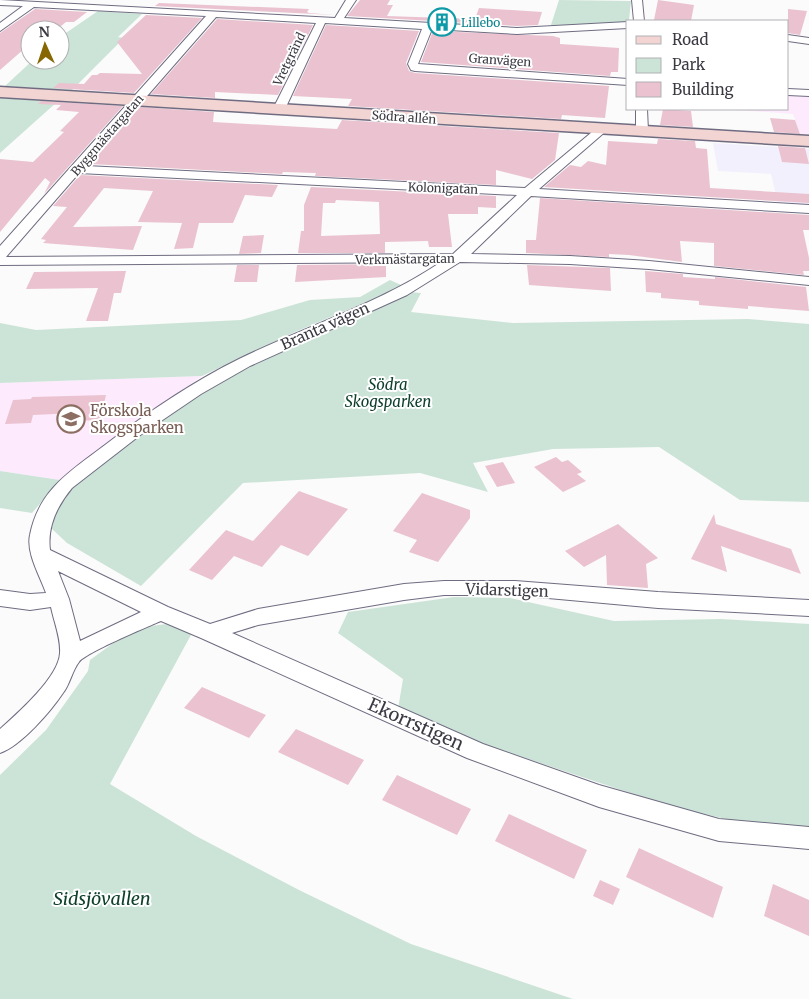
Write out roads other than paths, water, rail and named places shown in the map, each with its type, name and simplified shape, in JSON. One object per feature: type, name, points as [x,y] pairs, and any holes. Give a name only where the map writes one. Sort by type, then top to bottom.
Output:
[{"type":"street","points":[[144,10],[154,0]]},
{"type":"street","points":[[338,21],[351,0]]},
{"type":"street","points":[[637,0],[639,20]]},
{"type":"street","points":[[0,2],[517,31],[626,25]]},
{"type":"street","points":[[0,28],[32,4]]},
{"type":"street","name":"Byggmästargatan","points":[[2,250],[77,169],[213,14]]},
{"type":"street","name":"Vretgränd","points":[[279,109],[322,20]]},
{"type":"street","name":"Granvägen","points":[[428,26],[413,64],[415,68],[626,82]]},
{"type":"street","points":[[789,38],[809,41]]},
{"type":"street","name":"Södra allén","points":[[0,92],[809,141]]},
{"type":"street","points":[[789,92],[809,93]]},
{"type":"street","points":[[641,110],[642,131]]},
{"type":"street","name":"Branta vägen","points":[[71,655],[69,637],[59,599],[42,554],[39,538],[45,516],[55,496],[65,484],[133,432],[195,390],[308,333],[402,292],[464,254],[528,192],[602,129]]},
{"type":"street","name":"Kolonigatan","points":[[77,169],[528,192],[809,209]]},
{"type":"street","name":"Verkmästargatan","points":[[0,261],[456,258],[570,260],[649,265],[809,281]]},
{"type":"street","name":"Ekorrstigen","points":[[42,554],[161,613],[209,632],[475,751],[599,796],[719,830],[809,838]]},
{"type":"street","name":"Vidarstigen","points":[[209,632],[258,617],[396,593],[444,588],[515,588],[658,600],[809,608]]},
{"type":"street","points":[[0,598],[30,602],[59,599]]},
{"type":"street","points":[[0,743],[33,713],[56,686],[71,655],[130,625],[161,613]]},
{"type":"place","name":"Lillebo","points":[[442,22]]},
{"type":"place","name":"Förskola Skogsparken","points":[[71,419]]},
{"type":"park label","name":"Södra Skogsparken","points":[[388,392]]},
{"type":"park label","name":"Sidsjövallen","points":[[102,898]]}]
